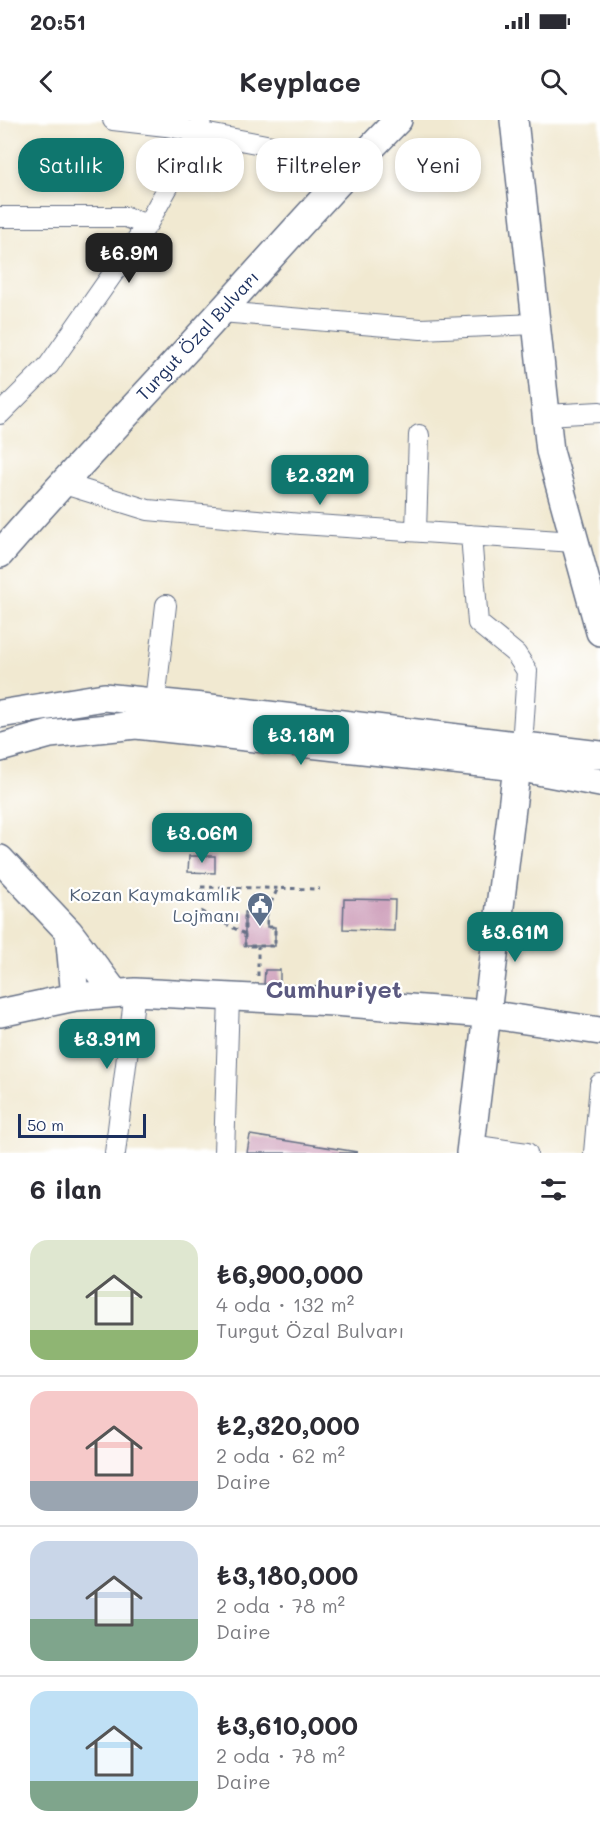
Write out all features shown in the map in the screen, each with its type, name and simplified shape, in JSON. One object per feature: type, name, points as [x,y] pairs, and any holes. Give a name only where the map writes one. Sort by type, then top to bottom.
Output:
[{"type":"main road","name":"Turgut Özal Bulvarı","points":[[380,138],[398,120]]},
{"type":"main road","points":[[514,121],[550,452],[575,542],[593,578],[600,632]]},
{"type":"main road","name":"Turgut Özal Bulvarı","points":[[0,554],[62,483],[329,192]]},
{"type":"main road","points":[[0,714],[104,697],[155,702],[520,756],[600,783]]},
{"type":"main road","points":[[0,748],[50,734],[136,725],[520,756],[600,755]]},
{"type":"main road","points":[[471,1149],[486,1014],[520,756]]},
{"type":"main road","points":[[0,859],[125,993]]},
{"type":"main road","points":[[69,932],[75,997]]},
{"type":"main road","points":[[0,1013],[75,997],[125,993],[334,1002],[486,1014],[600,1032]]},
{"type":"street","points":[[112,120],[166,126],[200,126],[256,139]]},
{"type":"street","points":[[0,414],[49,365],[147,225],[200,126]]},
{"type":"street","points":[[0,217],[126,217],[147,225]]},
{"type":"street","points":[[221,312],[420,329],[536,324]]},
{"type":"street","points":[[546,415],[600,412]]},
{"type":"street","points":[[416,531],[418,435]]},
{"type":"street","points":[[62,483],[148,510],[575,542]]},
{"type":"street","points":[[471,535],[478,623],[516,654],[527,671],[520,756]]},
{"type":"street","points":[[155,702],[166,605]]},
{"type":"street","points":[[115,1153],[125,993]]},
{"type":"street","points":[[224,1153],[230,998]]},
{"type":"street","points":[[594,1153],[600,1084]]},
{"type":"street","points":[[471,1149],[527,1153]]},
{"type":"path","points":[[201,887],[320,889]]},
{"type":"path","points":[[267,911],[245,912],[245,946],[275,946],[274,927],[267,927],[267,911],[278,888]]},
{"type":"path","points":[[201,911],[245,934]]},
{"type":"path","points":[[256,999],[258,946]]},
{"type":"building","points":[[189,856],[215,856],[215,873],[188,872]]},
{"type":"building","points":[[344,899],[395,900],[394,931],[343,929]]},
{"type":"building","name":"Kozan Kaymakamlık Lojmanı","points":[[267,911],[267,927],[275,927],[275,946],[245,946],[245,912]]},
{"type":"building","points":[[265,970],[280,970],[280,985],[264,985]]},
{"type":"building","points":[[250,1135],[357,1152],[357,1153],[247,1153]]},
{"type":"place","name":"Kozan Kaymakamlık Lojmanı","points":[[260,928]]},
{"type":"district","name":"Cumhuriyet","points":[[334,990]]}]
